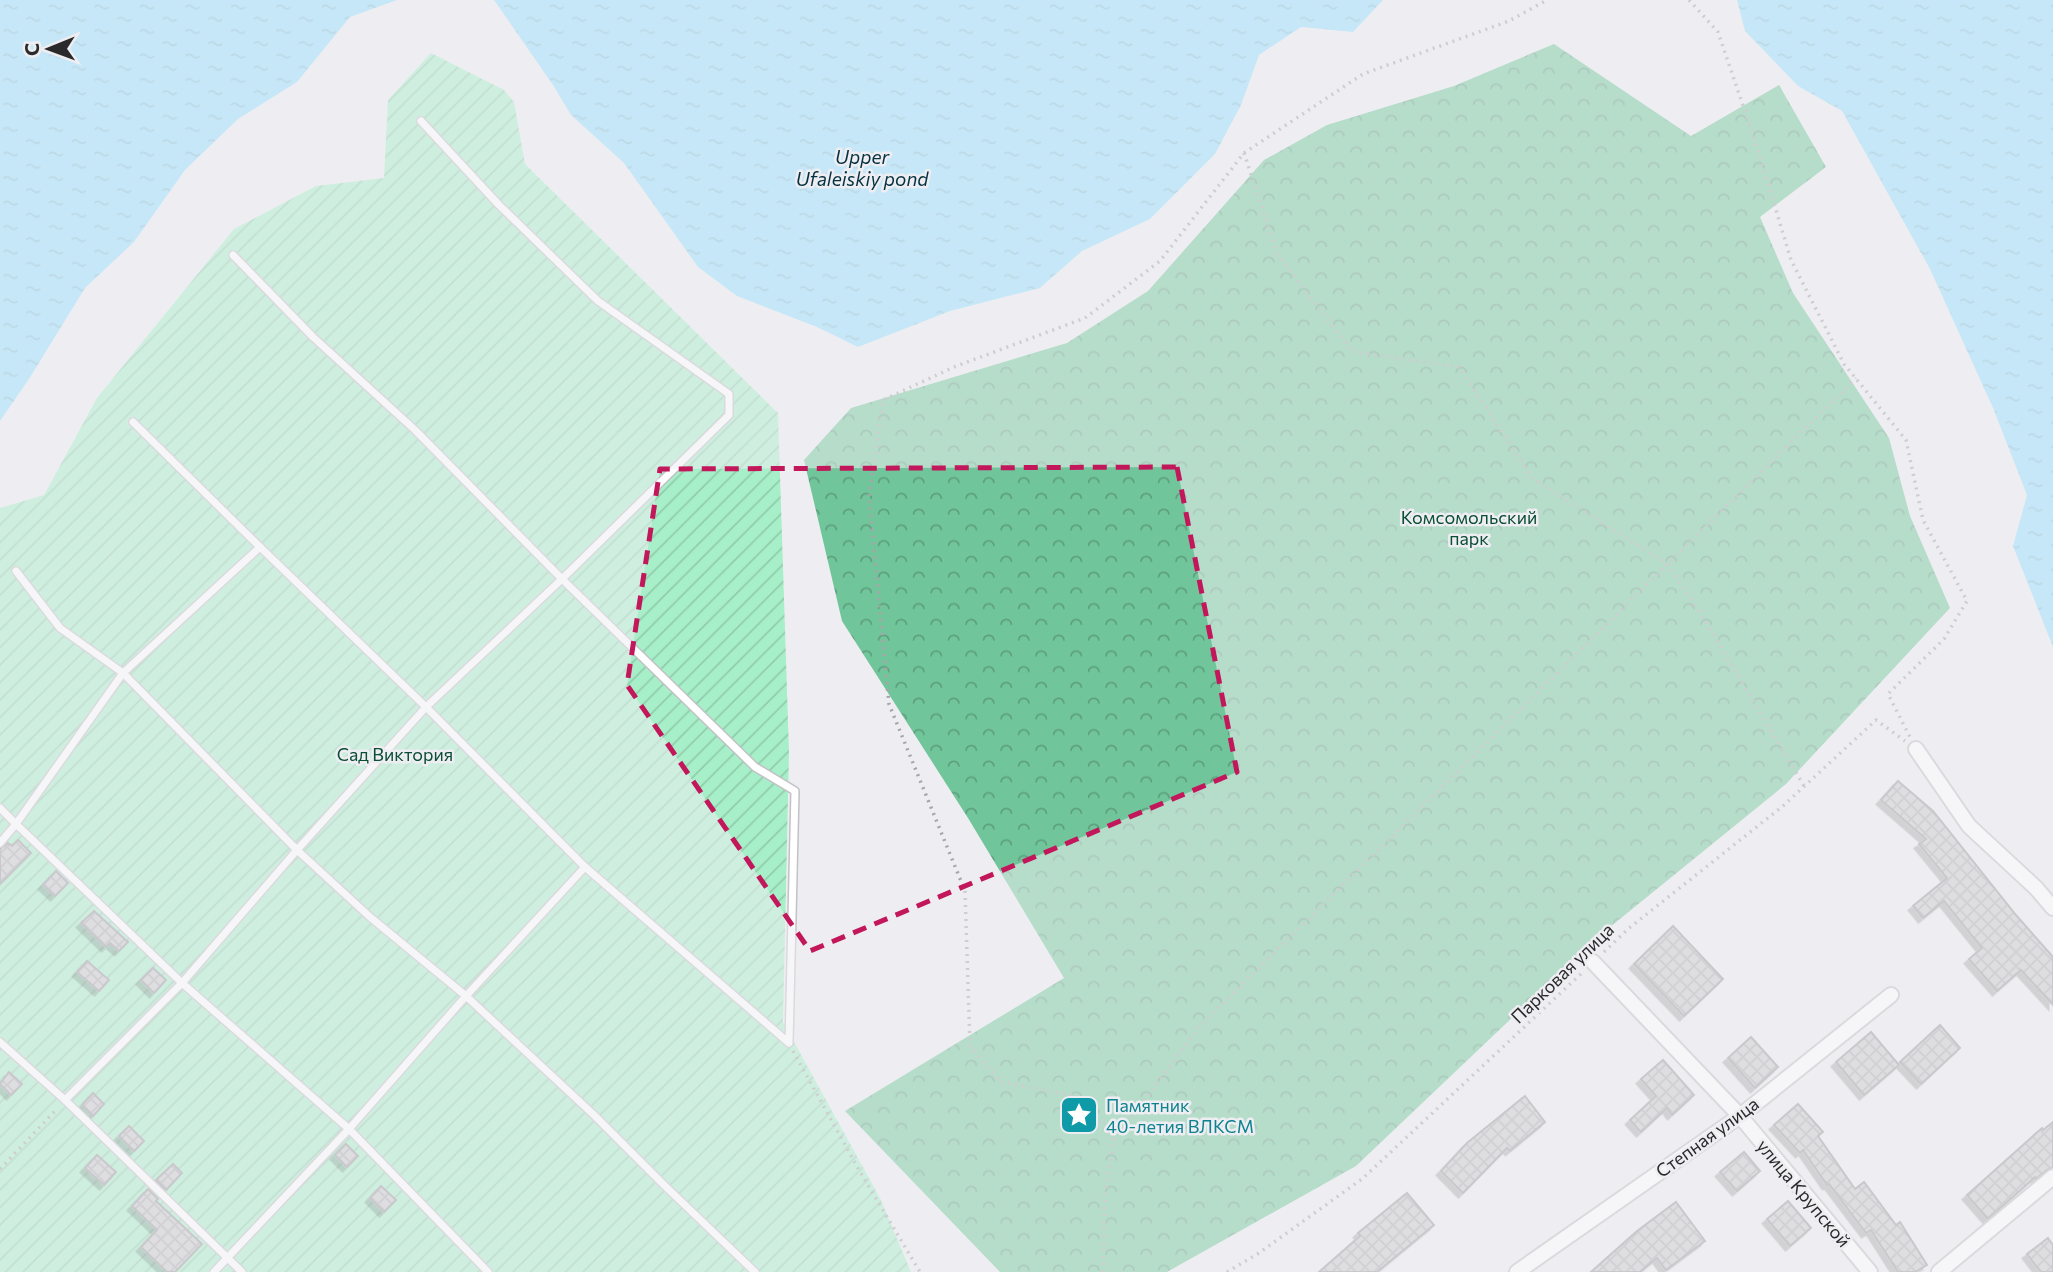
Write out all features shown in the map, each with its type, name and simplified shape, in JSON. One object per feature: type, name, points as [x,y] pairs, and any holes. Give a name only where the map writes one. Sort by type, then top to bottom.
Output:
[{"type":"street","points":[[1916,748],[1969,825],[2036,888],[2053,908]]},
{"type":"street","name":"улица Крупской","points":[[1593,962],[1740,1116],[1870,1272]]},
{"type":"street","name":"Степная улица","points":[[1517,1272],[1740,1116],[1891,995]]},
{"type":"street","points":[[1939,1272],[2053,1177]]},
{"type":"lane","points":[[65,1100],[182,983],[426,707],[562,579],[729,415],[729,394],[598,301],[499,205],[421,121]]},
{"type":"lane","points":[[233,256],[313,337],[415,430],[755,768],[795,790],[789,1043]]},
{"type":"lane","points":[[133,422],[426,707],[585,867],[789,1043]]},
{"type":"lane","points":[[0,844],[123,673],[260,547]]},
{"type":"lane","points":[[16,571],[60,628],[123,673],[297,850],[370,917],[466,996],[594,1115],[755,1272]]},
{"type":"lane","points":[[0,808],[182,983],[349,1129],[488,1272]]},
{"type":"lane","points":[[214,1272],[349,1129],[585,867]]},
{"type":"lane","points":[[0,1042],[65,1100],[242,1272]]},
{"type":"path","points":[[1114,1140],[1081,1097],[1001,1083],[970,1046],[965,891],[889,704],[869,497],[883,400],[954,367],[1085,318],[1160,261],[1244,153],[1363,74],[1509,21],[1547,0]]},
{"type":"path","points":[[1689,0],[1718,32],[1757,146],[1791,260],[1844,364],[1906,440],[1923,520],[1967,601],[1944,639],[1888,694],[1916,748]]},
{"type":"path","points":[[1244,153],[1277,254],[1353,352],[1459,367],[1532,478],[1667,564],[1699,611],[1804,786]]},
{"type":"path","points":[[1103,1272],[1105,1192],[1114,1140],[1201,1025],[1856,377]]},
{"type":"path","name":"Парковая улица","points":[[1227,1272],[1259,1253],[1362,1179],[1628,929],[1783,806],[1876,720],[1916,748]]},
{"type":"path","points":[[789,1043],[859,1170],[920,1272]]},
{"type":"path","points":[[0,1169],[65,1100]]},
{"type":"highlighted area","points":[[1177,467],[1237,772],[810,951],[627,685],[660,469]]},
{"type":"green space","name":"Комсомольский парк","points":[[1554,44],[1691,136],[1779,85],[1826,167],[1760,217],[1793,293],[1889,438],[1910,516],[1950,608],[1786,784],[1594,940],[1356,1166],[1167,1272],[1000,1272],[845,1111],[1064,978],[968,818],[842,621],[804,460],[851,408],[1067,343],[1148,291],[1264,160],[1327,125],[1454,86]]},
{"type":"green space","name":"Сад Виктория","points":[[431,53],[504,90],[514,102],[525,164],[778,413],[789,753],[783,1022],[880,1198],[911,1272],[0,1272],[0,508],[44,495],[97,398],[234,229],[316,186],[384,178],[388,100]]},
{"type":"water","points":[[0,0],[397,0],[350,17],[297,82],[238,119],[185,170],[134,242],[85,288],[0,421]]},
{"type":"water","name":"Upper Ufaleiskiy pond","points":[[494,0],[1383,0],[1353,32],[1301,27],[1259,55],[1241,105],[1215,154],[1150,219],[1082,251],[1040,288],[950,311],[858,347],[817,327],[737,296],[698,267],[624,163],[571,115]]},
{"type":"water","points":[[1737,0],[2053,0],[2053,647],[2013,546],[2027,495],[1993,408],[1930,269],[1842,111],[1798,86],[1745,31]]},
{"type":"building","points":[[1898,781],[1933,811],[2053,957],[2053,1005],[2021,970],[1997,991],[1969,959],[1982,948],[1944,901],[1923,918],[1913,906],[1947,878],[1919,844],[1926,839],[1881,800]]},
{"type":"building","points":[[18,840],[31,853],[0,884],[0,849],[8,843],[12,846]]},
{"type":"building","points":[[56,871],[68,883],[55,896],[43,885]]},
{"type":"building","points":[[94,911],[128,942],[119,951],[110,943],[106,947],[81,923]]},
{"type":"building","points":[[1673,926],[1723,979],[1684,1016],[1634,964]]},
{"type":"building","points":[[87,961],[109,980],[99,991],[77,972]]},
{"type":"building","points":[[153,968],[166,980],[154,993],[141,980]]},
{"type":"building","points":[[1940,1025],[1960,1048],[1921,1084],[1900,1062]]},
{"type":"building","points":[[1871,1032],[1899,1065],[1864,1095],[1836,1062]]},
{"type":"building","points":[[1751,1037],[1778,1067],[1755,1088],[1728,1058]]},
{"type":"building","points":[[1663,1060],[1694,1095],[1672,1115],[1667,1108],[1641,1132],[1630,1120],[1656,1096],[1641,1079]]},
{"type":"building","points":[[9,1072],[22,1084],[11,1095],[0,1084]]},
{"type":"building","points":[[93,1093],[104,1104],[93,1116],[82,1105]]},
{"type":"building","points":[[1525,1096],[1545,1122],[1510,1151],[1507,1148],[1463,1193],[1441,1171],[1467,1143]]},
{"type":"building","points":[[1798,1104],[1823,1132],[1818,1136],[1855,1189],[1864,1182],[1896,1225],[1900,1222],[1927,1265],[1915,1272],[1898,1272],[1871,1230],[1866,1233],[1803,1150],[1800,1153],[1774,1125]]},
{"type":"building","points":[[2053,1122],[2053,1168],[2036,1179],[2035,1177],[1988,1219],[1967,1195],[2042,1128],[2043,1130]]},
{"type":"building","points":[[129,1126],[144,1141],[134,1151],[119,1136]]},
{"type":"building","points":[[346,1144],[358,1156],[347,1167],[335,1155]]},
{"type":"building","points":[[1744,1152],[1760,1171],[1737,1191],[1720,1172]]},
{"type":"building","points":[[97,1155],[116,1172],[104,1185],[85,1168]]},
{"type":"building","points":[[173,1164],[182,1173],[166,1190],[156,1180]]},
{"type":"building","points":[[381,1186],[396,1200],[384,1212],[370,1198]]},
{"type":"building","points":[[148,1189],[158,1199],[156,1201],[202,1244],[175,1272],[167,1272],[141,1247],[157,1230],[132,1206]]},
{"type":"building","points":[[1407,1193],[1434,1225],[1377,1272],[1319,1272],[1360,1236],[1358,1233]]},
{"type":"building","points":[[1788,1201],[1811,1228],[1790,1246],[1767,1219]]},
{"type":"building","points":[[1676,1202],[1705,1241],[1666,1270],[1657,1258],[1640,1272],[1591,1272],[1637,1231]]},
{"type":"building","points":[[2048,1238],[2053,1245],[2053,1272],[2041,1272],[2027,1254]]},
{"type":"place","name":"Памятник 40-летия ВЛКСМ","points":[[1079,1115]]}]
